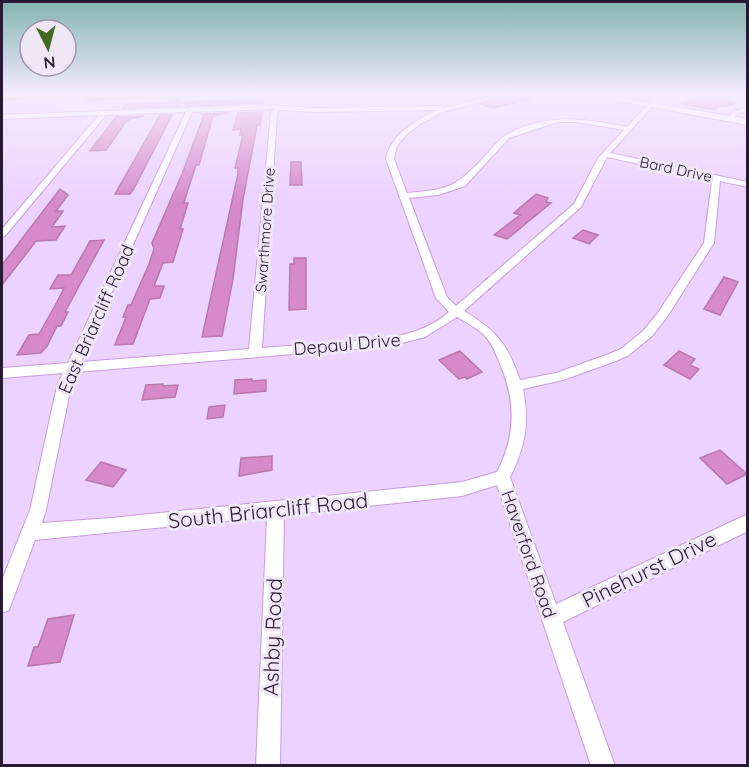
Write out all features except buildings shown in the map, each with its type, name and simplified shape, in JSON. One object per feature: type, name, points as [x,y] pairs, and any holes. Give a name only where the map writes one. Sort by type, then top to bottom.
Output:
[{"type":"street","points":[[2,234],[89,131]]},
{"type":"street","name":"East Briarcliff Road","points":[[2,603],[31,531],[44,487],[57,411],[71,367],[180,131]]},
{"type":"street","name":"Swarthmore Drive","points":[[255,352],[273,131]]},
{"type":"street","name":"Haverford Road","points":[[407,131],[391,149],[390,159],[442,298],[447,306],[485,329],[492,336],[498,344],[516,386],[520,404],[519,439],[512,461],[502,477],[603,765]]},
{"type":"street","points":[[405,196],[438,193],[462,184],[507,137],[525,131]]},
{"type":"street","name":"Depaul Drive","points":[[2,373],[399,341],[434,329],[578,206],[605,154],[627,131]]},
{"type":"street","name":"Bard Drive","points":[[605,154],[747,185]]},
{"type":"street","points":[[516,386],[558,377],[611,358],[625,352],[649,331],[709,243],[716,178]]},
{"type":"street","name":"South Briarcliff Road","points":[[31,531],[111,526],[462,489],[502,477]]},
{"type":"street","name":"Ashby Road","points":[[268,765],[276,509]]},
{"type":"street","name":"Pinehurst Drive","points":[[551,616],[747,522]]}]
